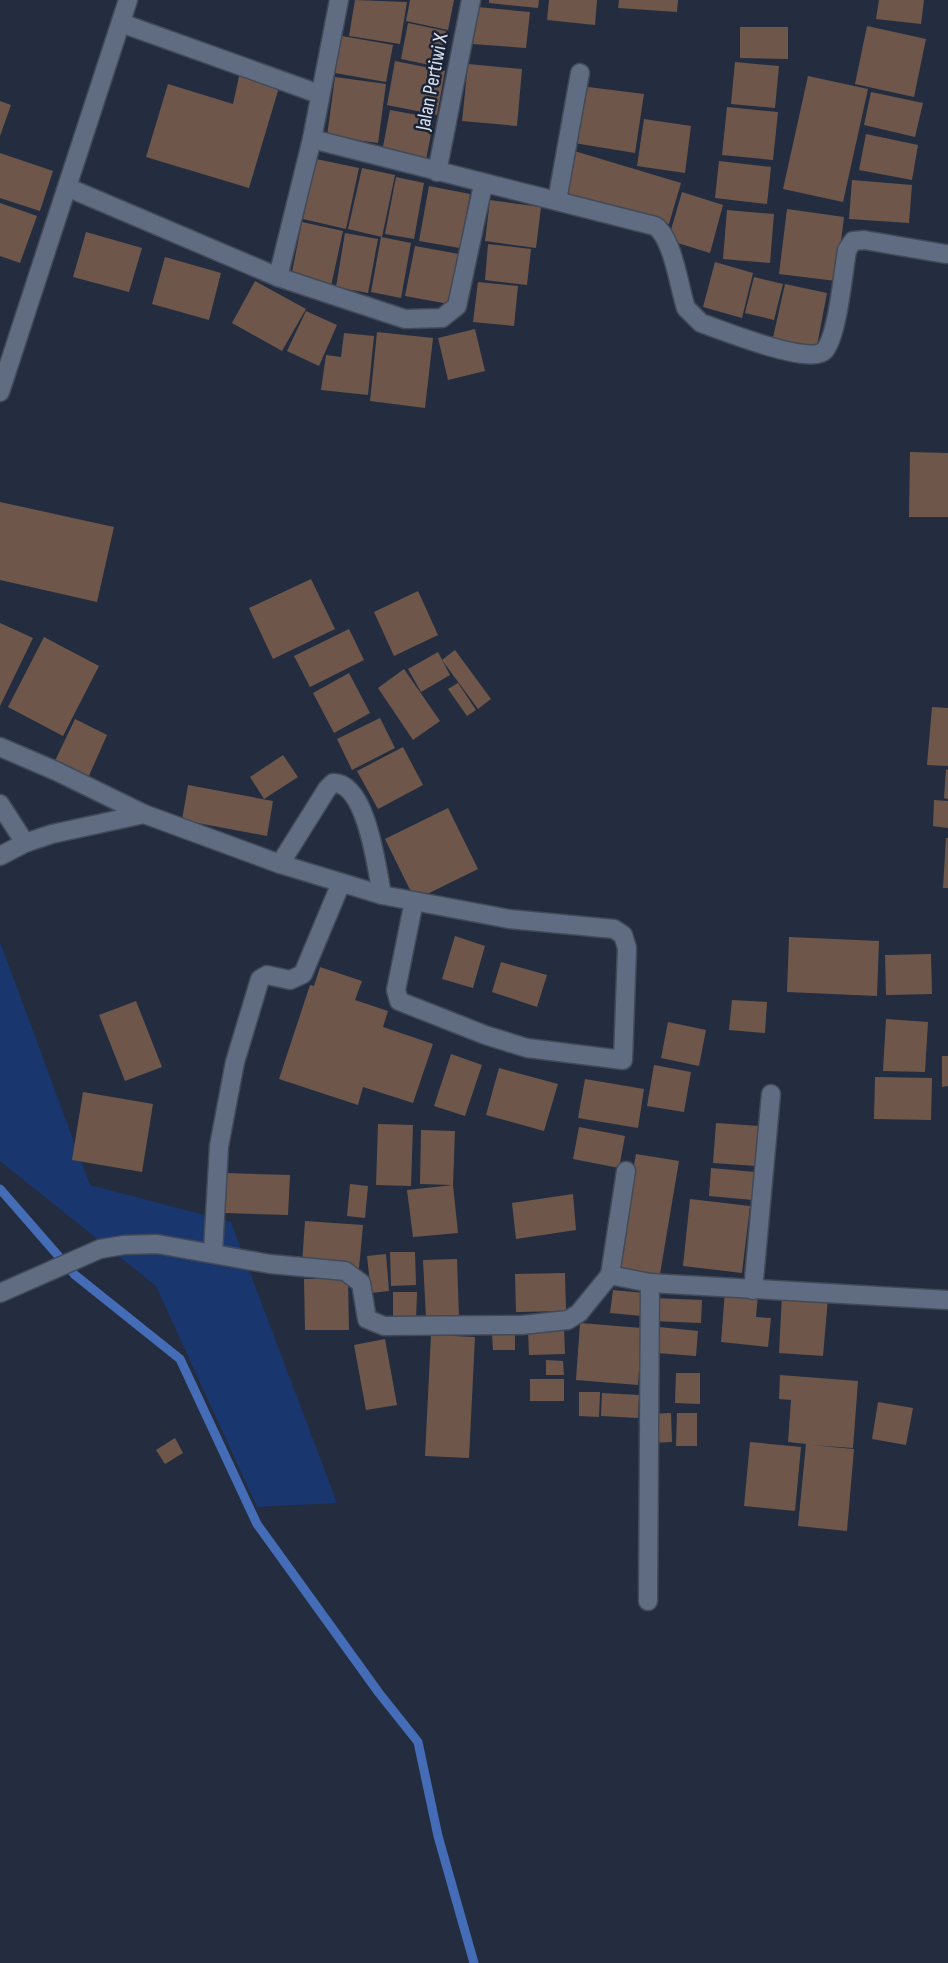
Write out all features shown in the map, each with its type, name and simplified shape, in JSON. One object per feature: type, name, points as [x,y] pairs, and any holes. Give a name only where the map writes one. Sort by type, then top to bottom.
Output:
[{"type":"street","points":[[0,392],[69,188],[128,0]]},
{"type":"street","points":[[278,277],[312,139],[339,0]]},
{"type":"street","name":"Jalan Pertiwi X","points":[[437,172],[471,0]]},
{"type":"street","points":[[121,23],[319,94]]},
{"type":"street","points":[[556,201],[580,73]]},
{"type":"street","points":[[312,139],[655,226],[661,230],[668,242],[686,308],[692,316],[701,324],[797,354],[816,356],[824,351],[833,334],[847,250],[853,242],[864,240],[946,254]]},
{"type":"street","points":[[69,188],[278,277],[405,319],[442,318],[457,306],[483,184]]},
{"type":"street","points":[[0,747],[56,771],[144,814],[280,864],[341,883],[414,902],[509,919],[614,929],[623,935],[627,948],[623,1060],[527,1048],[485,1035],[399,1001],[396,990],[414,902]]},
{"type":"street","points":[[280,864],[327,789],[333,783],[340,783],[349,789],[370,832],[382,895]]},
{"type":"street","points":[[0,804],[25,843]]},
{"type":"street","points":[[0,856],[25,843],[84,826],[144,814]]},
{"type":"street","points":[[213,1252],[219,1146],[245,1022],[260,979],[267,975],[290,980],[303,974],[341,883]]},
{"type":"street","points":[[753,1290],[771,1094]]},
{"type":"street","points":[[0,1293],[100,1249],[124,1245],[157,1244],[213,1252],[270,1264],[345,1271],[361,1283],[368,1319],[384,1326],[522,1325],[568,1320],[579,1313],[610,1275],[627,1171]]},
{"type":"street","points":[[610,1275],[650,1283],[948,1300]]},
{"type":"street","points":[[648,1601],[650,1283]]},
{"type":"shaded area","points":[[0,942],[90,1185],[231,1222],[337,1503],[257,1507],[156,1286],[0,1161]]},
{"type":"building","points":[[355,0],[407,2],[400,44],[349,36]]},
{"type":"building","points":[[410,0],[454,0],[448,30],[406,21]]},
{"type":"building","points":[[489,0],[539,0],[538,8],[489,3]]},
{"type":"building","points":[[549,0],[597,0],[595,25],[547,20]]},
{"type":"building","points":[[619,0],[678,0],[677,12],[618,8]]},
{"type":"building","points":[[879,0],[924,0],[921,24],[876,19]]},
{"type":"building","points":[[477,7],[530,12],[526,48],[473,44]]},
{"type":"building","points":[[408,23],[446,31],[439,67],[401,59]]},
{"type":"building","points":[[867,26],[926,39],[914,97],[855,84]]},
{"type":"building","points":[[740,27],[788,27],[788,59],[740,58]]},
{"type":"building","points":[[342,36],[393,45],[386,82],[335,73]]},
{"type":"building","points":[[395,61],[445,71],[437,115],[387,105]]},
{"type":"building","points":[[735,62],[779,66],[775,108],[731,104]]},
{"type":"building","points":[[468,64],[522,69],[517,126],[462,121]]},
{"type":"building","points":[[240,72],[280,84],[249,188],[146,157],[168,84],[233,104]]},
{"type":"building","points":[[808,76],[868,89],[843,202],[783,189]]},
{"type":"building","points":[[335,77],[386,84],[378,143],[327,136]]},
{"type":"building","points":[[588,87],[644,94],[635,153],[574,143]]},
{"type":"building","points":[[871,92],[923,103],[915,137],[864,125]]},
{"type":"building","points":[[0,101],[11,105],[0,136]]},
{"type":"building","points":[[727,107],[778,112],[773,160],[722,155]]},
{"type":"building","points":[[390,110],[434,118],[426,160],[382,152]]},
{"type":"building","points":[[644,119],[691,126],[685,173],[637,166]]},
{"type":"building","points":[[866,134],[918,145],[912,180],[859,170]]},
{"type":"building","points":[[571,150],[681,183],[669,224],[561,192]]},
{"type":"building","points":[[0,153],[53,171],[40,211],[0,198]]},
{"type":"building","points":[[316,159],[359,168],[346,229],[303,219]]},
{"type":"building","points":[[719,161],[771,167],[767,204],[715,198]]},
{"type":"building","points":[[362,168],[395,175],[382,237],[348,229]]},
{"type":"building","points":[[396,177],[424,183],[414,239],[385,234]]},
{"type":"building","points":[[852,180],[912,185],[909,223],[849,219]]},
{"type":"building","points":[[429,186],[470,194],[460,248],[419,241]]},
{"type":"building","points":[[682,192],[723,205],[710,253],[668,240]]},
{"type":"building","points":[[490,200],[541,207],[536,248],[485,241]]},
{"type":"building","points":[[0,203],[37,216],[20,263],[0,256]]},
{"type":"building","points":[[787,209],[844,217],[836,281],[779,274]]},
{"type":"building","points":[[727,210],[774,214],[770,263],[723,259]]},
{"type":"building","points":[[302,222],[343,231],[331,286],[291,277]]},
{"type":"building","points":[[86,232],[142,248],[129,292],[73,277]]},
{"type":"building","points":[[345,233],[378,239],[368,293],[336,287]]},
{"type":"building","points":[[381,237],[411,243],[401,298],[371,292]]},
{"type":"building","points":[[488,244],[531,249],[527,285],[485,280]]},
{"type":"building","points":[[415,246],[459,254],[449,304],[405,296]]},
{"type":"building","points":[[165,257],[221,273],[209,320],[152,304]]},
{"type":"building","points":[[715,262],[753,273],[742,318],[703,307]]},
{"type":"building","points":[[754,277],[783,284],[774,320],[745,313]]},
{"type":"building","points":[[255,281],[306,309],[282,351],[232,323]]},
{"type":"building","points":[[478,282],[518,286],[514,326],[473,322]]},
{"type":"building","points":[[785,284],[827,293],[816,351],[772,342]]},
{"type":"building","points":[[306,311],[337,325],[319,366],[287,351]]},
{"type":"building","points":[[475,329],[485,371],[448,380],[438,338]]},
{"type":"building","points":[[377,332],[433,338],[425,408],[370,401]]},
{"type":"building","points":[[344,333],[374,336],[368,395],[321,390],[326,355],[341,357]]},
{"type":"building","points":[[910,452],[948,453],[948,517],[909,517]]},
{"type":"building","points":[[0,502],[114,527],[97,602],[0,580]]},
{"type":"building","points":[[311,579],[335,629],[273,659],[249,608]]},
{"type":"building","points":[[418,591],[438,635],[394,656],[374,612]]},
{"type":"building","points":[[0,623],[33,638],[0,706]]},
{"type":"building","points":[[349,629],[364,660],[310,687],[294,656]]},
{"type":"building","points":[[44,637],[99,666],[63,736],[8,707]]},
{"type":"building","points":[[455,650],[491,699],[478,709],[442,660]]},
{"type":"building","points":[[438,652],[450,675],[421,692],[408,669]]},
{"type":"building","points":[[404,669],[440,721],[413,740],[378,688]]},
{"type":"building","points":[[349,673],[370,713],[334,733],[313,693]]},
{"type":"building","points":[[458,683],[476,710],[467,716],[448,689]]},
{"type":"building","points":[[932,707],[948,708],[948,766],[927,765]]},
{"type":"building","points":[[380,718],[395,748],[352,770],[337,739]]},
{"type":"building","points":[[75,719],[107,735],[88,778],[54,763]]},
{"type":"building","points":[[403,747],[423,785],[378,809],[357,771]]},
{"type":"building","points":[[283,755],[298,777],[264,799],[250,777]]},
{"type":"building","points":[[946,769],[948,770],[948,799],[944,798]]},
{"type":"building","points":[[188,785],[273,801],[267,836],[182,820]]},
{"type":"building","points":[[934,800],[948,801],[948,828],[933,826]]},
{"type":"building","points":[[448,808],[478,869],[415,900],[385,839]]},
{"type":"building","points":[[946,838],[948,838],[948,888],[943,888]]},
{"type":"building","points":[[455,936],[485,946],[473,988],[442,979]]},
{"type":"building","points":[[789,937],[879,941],[877,996],[787,992]]},
{"type":"building","points":[[931,954],[932,994],[886,995],[885,955]]},
{"type":"building","points":[[501,962],[547,975],[537,1007],[492,992]]},
{"type":"building","points":[[320,967],[362,981],[355,1000],[388,1011],[383,1027],[433,1044],[413,1103],[363,1087],[358,1105],[279,1079],[310,985],[314,986]]},
{"type":"building","points":[[732,1000],[767,1002],[765,1033],[729,1030]]},
{"type":"building","points":[[136,1001],[162,1067],[125,1081],[99,1015]]},
{"type":"building","points":[[886,1019],[928,1022],[925,1072],[883,1071]]},
{"type":"building","points":[[668,1022],[706,1030],[699,1066],[661,1058]]},
{"type":"building","points":[[451,1054],[482,1065],[465,1116],[434,1106]]},
{"type":"building","points":[[942,1056],[948,1056],[948,1086],[942,1087]]},
{"type":"building","points":[[654,1065],[691,1072],[684,1112],[647,1106]]},
{"type":"building","points":[[499,1068],[558,1084],[544,1131],[486,1115]]},
{"type":"building","points":[[875,1077],[932,1078],[931,1120],[874,1119]]},
{"type":"building","points":[[585,1079],[644,1089],[638,1128],[578,1118]]},
{"type":"building","points":[[83,1092],[153,1104],[142,1172],[72,1160]]},
{"type":"building","points":[[716,1123],[759,1126],[756,1166],[713,1163]]},
{"type":"building","points":[[378,1124],[413,1125],[411,1186],[376,1185]]},
{"type":"building","points":[[579,1127],[625,1136],[619,1168],[573,1159]]},
{"type":"building","points":[[421,1130],[455,1131],[453,1185],[420,1184]]},
{"type":"building","points":[[636,1154],[679,1161],[659,1280],[615,1272]]},
{"type":"building","points":[[711,1168],[755,1172],[753,1200],[709,1196]]},
{"type":"building","points":[[226,1173],[290,1175],[288,1215],[225,1213]]},
{"type":"building","points":[[350,1184],[368,1186],[365,1218],[347,1216]]},
{"type":"building","points":[[453,1185],[458,1233],[413,1237],[407,1190]]},
{"type":"building","points":[[573,1194],[576,1230],[516,1239],[512,1203]]},
{"type":"building","points":[[690,1199],[750,1206],[742,1273],[683,1266]]},
{"type":"building","points":[[305,1221],[363,1225],[359,1268],[302,1264]]},
{"type":"building","points":[[390,1252],[415,1252],[416,1285],[391,1286]]},
{"type":"building","points":[[386,1254],[389,1291],[371,1293],[367,1256]]},
{"type":"building","points":[[457,1259],[459,1317],[426,1318],[423,1260]]},
{"type":"building","points":[[565,1273],[566,1311],[516,1312],[515,1274]]},
{"type":"building","points":[[304,1279],[348,1279],[349,1330],[305,1330]]},
{"type":"building","points":[[613,1290],[644,1293],[642,1316],[610,1313]]},
{"type":"building","points":[[725,1291],[758,1294],[756,1317],[771,1318],[768,1347],[721,1342]]},
{"type":"building","points":[[393,1292],[417,1292],[416,1319],[393,1319]]},
{"type":"building","points":[[782,1295],[828,1298],[823,1356],[779,1353]]},
{"type":"building","points":[[653,1298],[702,1300],[701,1323],[652,1321]]},
{"type":"building","points":[[580,1323],[642,1328],[638,1385],[576,1380]]},
{"type":"building","points":[[659,1327],[698,1331],[696,1356],[656,1353]]},
{"type":"building","points":[[564,1329],[565,1354],[529,1355],[528,1330]]},
{"type":"building","points":[[492,1334],[515,1334],[515,1350],[493,1350]]},
{"type":"building","points":[[431,1335],[475,1337],[469,1458],[425,1456]]},
{"type":"building","points":[[385,1339],[397,1405],[366,1410],[354,1345]]},
{"type":"building","points":[[546,1360],[563,1361],[564,1375],[546,1375]]},
{"type":"building","points":[[676,1373],[700,1373],[700,1404],[675,1403]]},
{"type":"building","points":[[780,1375],[858,1381],[853,1448],[811,1445],[854,1449],[847,1531],[798,1526],[806,1444],[788,1442],[791,1400],[779,1399]]},
{"type":"building","points":[[530,1379],[564,1379],[564,1401],[530,1401]]},
{"type":"building","points":[[579,1392],[600,1392],[599,1417],[579,1416]]},
{"type":"building","points":[[602,1393],[639,1395],[638,1418],[601,1416]]},
{"type":"building","points":[[878,1402],[913,1408],[906,1445],[872,1439]]},
{"type":"building","points":[[671,1413],[672,1442],[651,1443],[649,1414]]},
{"type":"building","points":[[677,1413],[697,1413],[697,1446],[676,1446]]},
{"type":"building","points":[[175,1438],[183,1453],[165,1464],[156,1450]]},
{"type":"building","points":[[750,1442],[801,1447],[795,1511],[744,1506]]},
{"type":"waterway","points":[[0,1189],[75,1275],[180,1359],[257,1524],[379,1693],[418,1742],[438,1836],[474,1963]]}]
